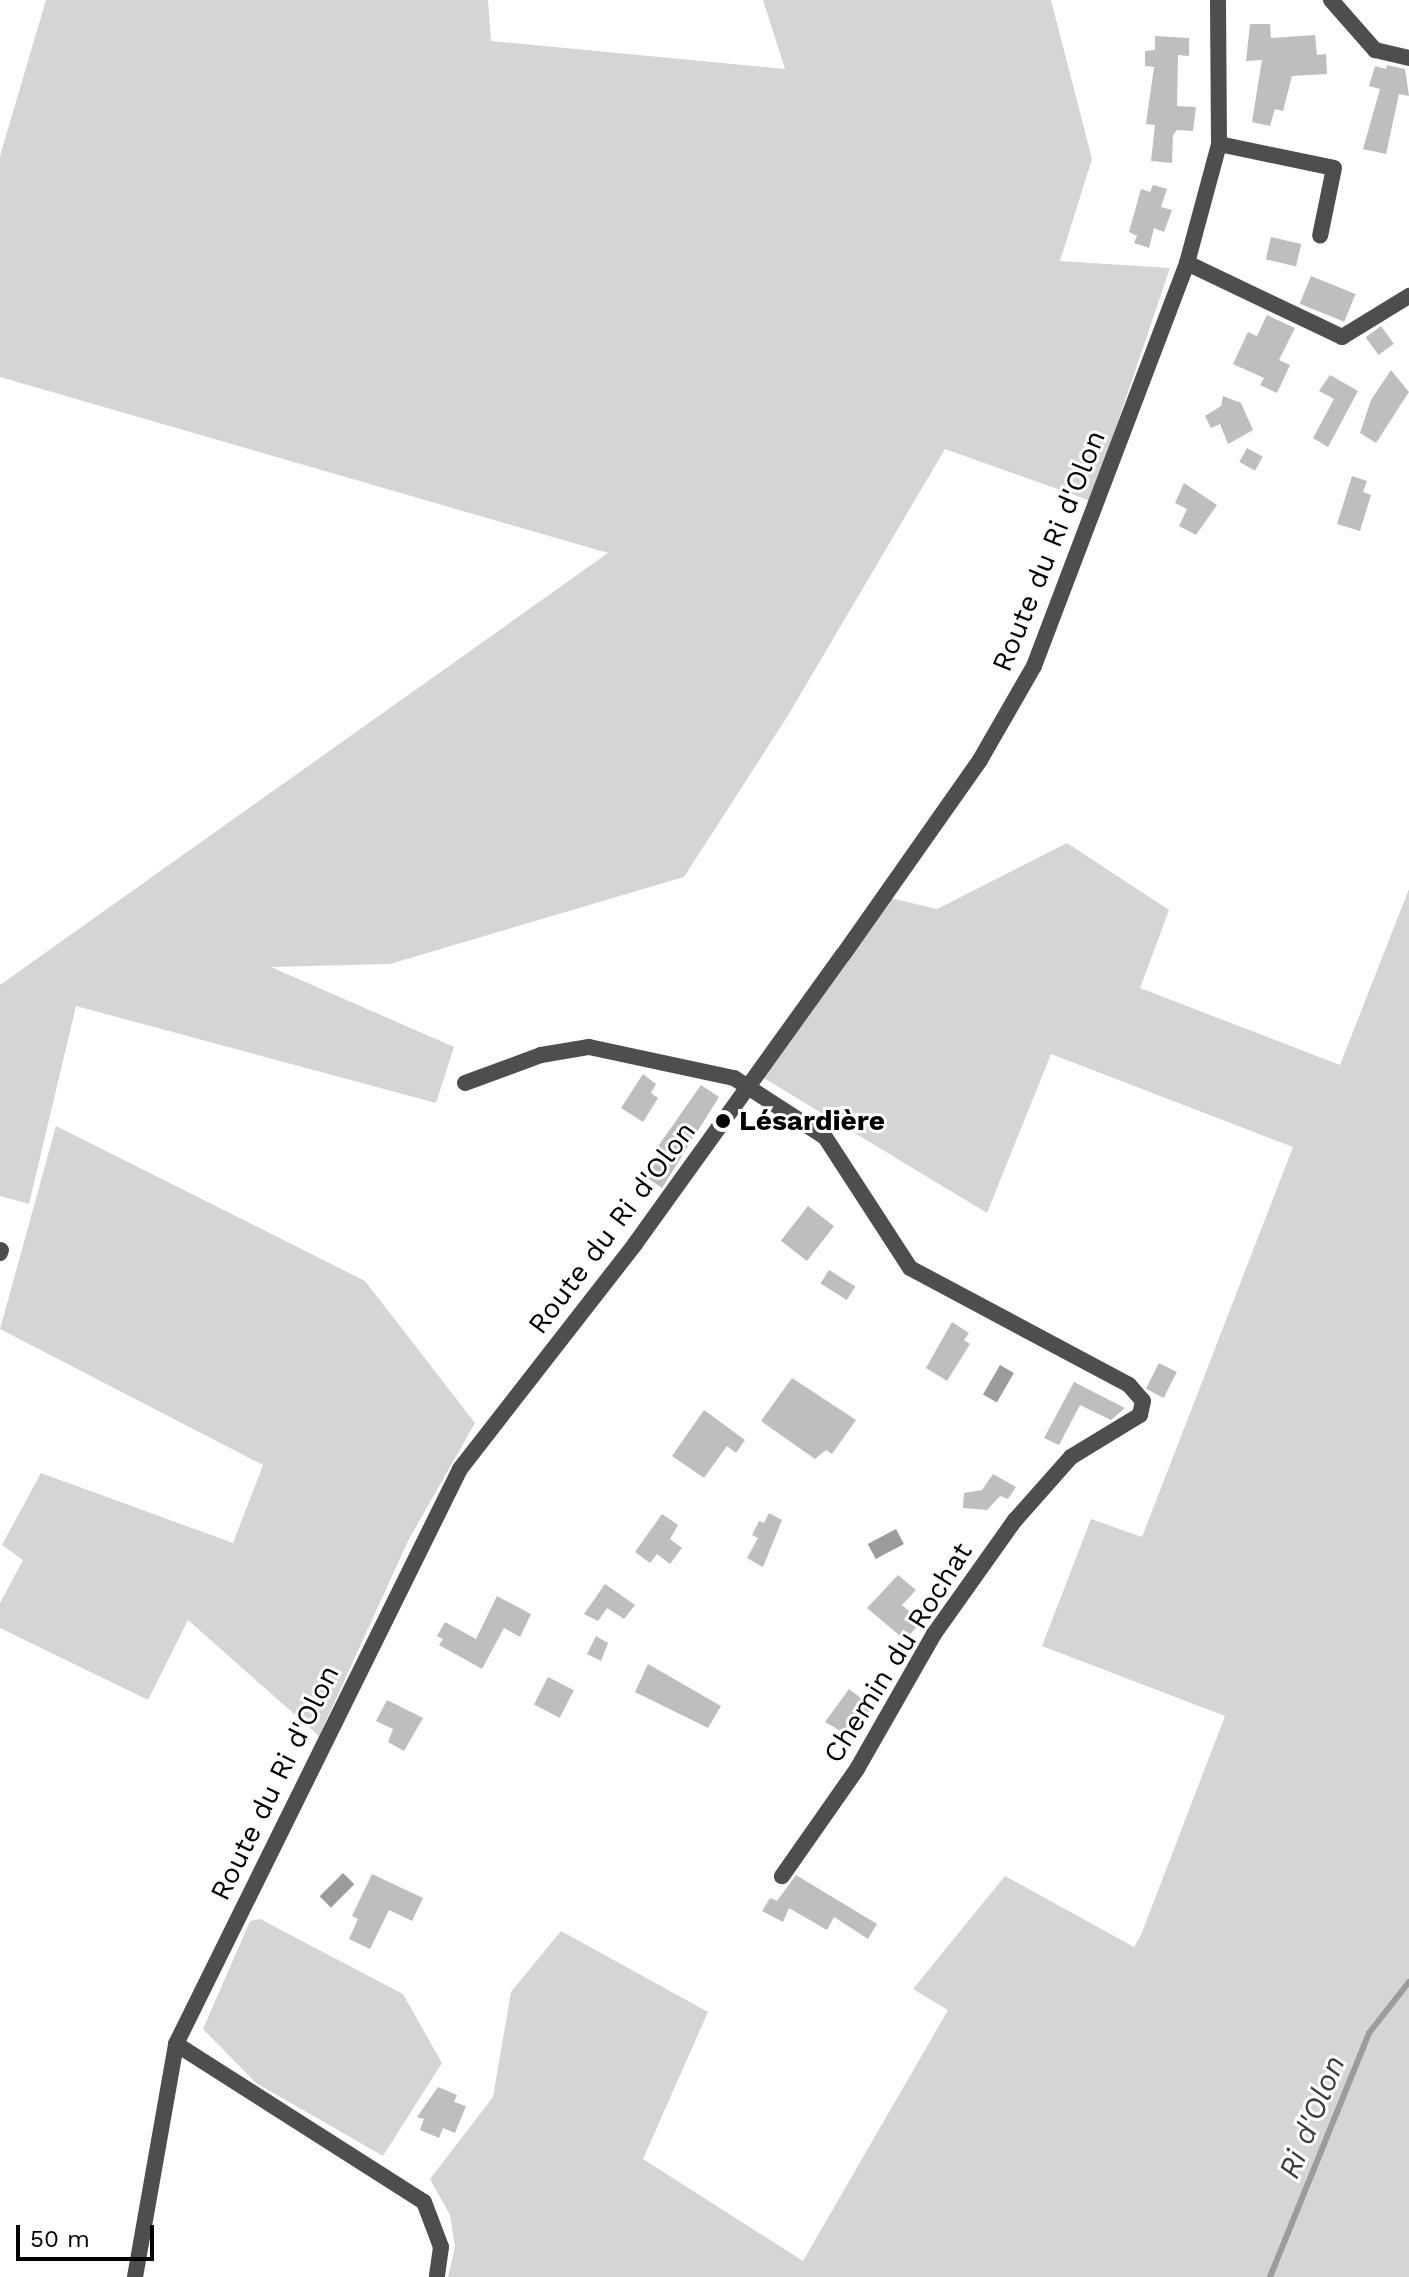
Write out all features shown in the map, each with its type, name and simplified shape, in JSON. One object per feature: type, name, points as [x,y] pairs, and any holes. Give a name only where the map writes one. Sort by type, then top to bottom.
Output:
[{"type":"street","name":"Route du Ri d'Olon","points":[[135,2277],[176,2044],[460,1469],[635,1244],[980,760],[1034,666],[1187,263],[1219,144],[1218,0]]},
{"type":"street","points":[[1331,0],[1375,50],[1409,58]]},
{"type":"street","points":[[1219,144],[1334,168],[1320,236]]},
{"type":"street","points":[[1187,263],[1342,337],[1409,296]]},
{"type":"street","points":[[465,1083],[541,1055],[589,1047],[734,1078],[746,1088]]},
{"type":"street","name":"Chemin du Rochat","points":[[746,1088],[825,1137],[910,1268],[1129,1385],[1143,1401],[1140,1415],[1071,1457],[1015,1520],[934,1634],[857,1769],[782,1876]]},
{"type":"street","points":[[176,2044],[424,2202],[441,2247],[437,2277]]},
{"type":"shaded area","points":[[46,0],[488,0],[491,41],[785,69],[763,0],[1051,0],[1092,159],[1060,261],[1170,268],[1091,501],[945,449],[787,717],[684,877],[390,964],[271,967],[454,1047],[436,1103],[76,1006],[29,1204],[0,1196],[0,985],[608,553],[0,377],[0,156]]},
{"type":"shaded area","points":[[1067,843],[1169,910],[1140,988],[1340,1065],[1409,889],[1409,2277],[448,2277],[455,2247],[450,2215],[430,2179],[493,2097],[511,1992],[561,1931],[708,2012],[643,2159],[803,2261],[948,2010],[913,1989],[1005,1876],[1134,1947],[1141,1935],[1225,1716],[1042,1646],[1091,1519],[1142,1537],[1293,1147],[1051,1054],[987,1213],[762,1077],[890,898],[937,909]]},
{"type":"shaded area","points":[[56,1126],[365,1281],[475,1423],[409,1539],[319,1736],[188,1620],[148,1700],[0,1628],[0,1603],[23,1560],[2,1545],[41,1473],[233,1543],[263,1465],[0,1329]]},
{"type":"shaded area","points":[[1000,1365],[1014,1373],[997,1402],[983,1394]]},
{"type":"shaded area","points":[[896,1529],[904,1544],[876,1559],[868,1544]]},
{"type":"shaded area","points":[[343,1873],[354,1884],[331,1908],[320,1896]]},
{"type":"shaded area","points":[[260,1919],[403,1994],[442,2063],[383,2156],[256,2083],[203,2029],[250,1921]]},
{"type":"building","points":[[1250,24],[1270,24],[1271,38],[1315,35],[1317,55],[1326,54],[1327,74],[1292,76],[1283,111],[1275,109],[1270,126],[1252,122],[1262,60],[1246,61]]},
{"type":"building","points":[[1155,36],[1189,38],[1189,56],[1178,55],[1177,106],[1196,107],[1193,131],[1177,130],[1173,135],[1172,163],[1151,161],[1155,125],[1146,124],[1154,67],[1145,66],[1145,51],[1155,50]]},
{"type":"building","points":[[1387,65],[1405,69],[1409,96],[1399,94],[1386,154],[1363,149],[1380,89],[1369,86],[1375,66],[1386,69]]},
{"type":"building","points":[[1153,185],[1167,189],[1161,207],[1172,210],[1164,232],[1154,228],[1149,248],[1134,243],[1137,236],[1129,232],[1141,189],[1150,192]]},
{"type":"building","points":[[1271,237],[1301,244],[1296,266],[1266,259]]},
{"type":"building","points":[[1311,276],[1356,294],[1344,322],[1300,304]]},
{"type":"building","points":[[1267,315],[1295,328],[1279,360],[1290,365],[1277,393],[1260,385],[1264,378],[1233,364],[1248,332],[1257,336]]},
{"type":"building","points":[[1381,326],[1394,344],[1379,355],[1366,337]]},
{"type":"building","points":[[1391,370],[1409,392],[1376,443],[1360,433],[1371,400]]},
{"type":"building","points":[[1330,375],[1358,391],[1328,447],[1313,438],[1334,399],[1319,391]]},
{"type":"building","points":[[1223,396],[1241,403],[1253,430],[1228,444],[1220,424],[1211,428],[1205,416],[1221,406]]},
{"type":"building","points":[[1247,448],[1263,457],[1255,471],[1239,462]]},
{"type":"building","points":[[1352,476],[1367,481],[1363,492],[1371,495],[1360,531],[1337,524]]},
{"type":"building","points":[[1184,483],[1217,505],[1196,535],[1179,526],[1187,509],[1175,503]]},
{"type":"building","points":[[643,1074],[656,1084],[651,1093],[658,1098],[643,1122],[621,1108]]},
{"type":"building","points":[[701,1085],[719,1097],[662,1188],[646,1177],[660,1156],[654,1152]]},
{"type":"building","points":[[808,1206],[834,1226],[807,1261],[781,1241]]},
{"type":"building","points":[[829,1270],[855,1286],[847,1300],[821,1284]]},
{"type":"building","points":[[952,1322],[969,1333],[964,1340],[970,1344],[947,1381],[926,1368]]},
{"type":"building","points":[[1159,1363],[1177,1372],[1164,1398],[1146,1389]]},
{"type":"building","points":[[792,1378],[856,1420],[832,1454],[826,1450],[815,1459],[761,1421]]},
{"type":"building","points":[[1074,1382],[1125,1408],[1111,1420],[1080,1405],[1059,1445],[1044,1438]]},
{"type":"building","points":[[704,1410],[745,1440],[736,1453],[727,1446],[704,1478],[672,1456]]},
{"type":"building","points":[[993,1474],[1016,1487],[1008,1499],[1000,1496],[987,1510],[963,1508],[964,1493],[982,1490]]},
{"type":"building","points":[[769,1513],[782,1520],[763,1567],[747,1558],[758,1538],[752,1535],[759,1521],[764,1523]]},
{"type":"building","points":[[662,1514],[678,1525],[670,1539],[682,1548],[670,1564],[657,1554],[650,1563],[635,1552]]},
{"type":"building","points":[[898,1575],[916,1590],[902,1605],[921,1622],[905,1640],[867,1608]]},
{"type":"building","points":[[605,1584],[635,1605],[624,1619],[607,1608],[598,1621],[584,1614]]},
{"type":"building","points":[[497,1596],[531,1614],[520,1637],[504,1628],[482,1669],[439,1645],[443,1639],[437,1636],[445,1622],[476,1639]]},
{"type":"building","points":[[596,1636],[608,1643],[601,1661],[587,1654]]},
{"type":"building","points":[[648,1664],[721,1706],[708,1728],[635,1692]]},
{"type":"building","points":[[548,1677],[574,1690],[560,1718],[534,1705]]},
{"type":"building","points":[[849,1689],[872,1707],[853,1738],[825,1722]]},
{"type":"building","points":[[387,1700],[423,1718],[404,1751],[388,1742],[393,1729],[376,1721]]},
{"type":"building","points":[[372,1874],[423,1898],[412,1921],[389,1910],[370,1949],[349,1939],[358,1919],[352,1916]]},
{"type":"building","points":[[796,1875],[877,1924],[868,1939],[834,1917],[827,1930],[789,1908],[783,1922],[762,1911],[770,1898],[777,1901]]},
{"type":"building","points":[[438,2087],[457,2095],[454,2102],[466,2106],[455,2133],[443,2128],[439,2138],[420,2130],[424,2119],[417,2117]]},
{"type":"waterway","name":"Ri d'Olon","points":[[1270,2277],[1369,2033],[1409,1982]]},
{"type":"place","name":"Lésardière","points":[[723,1121]]}]
